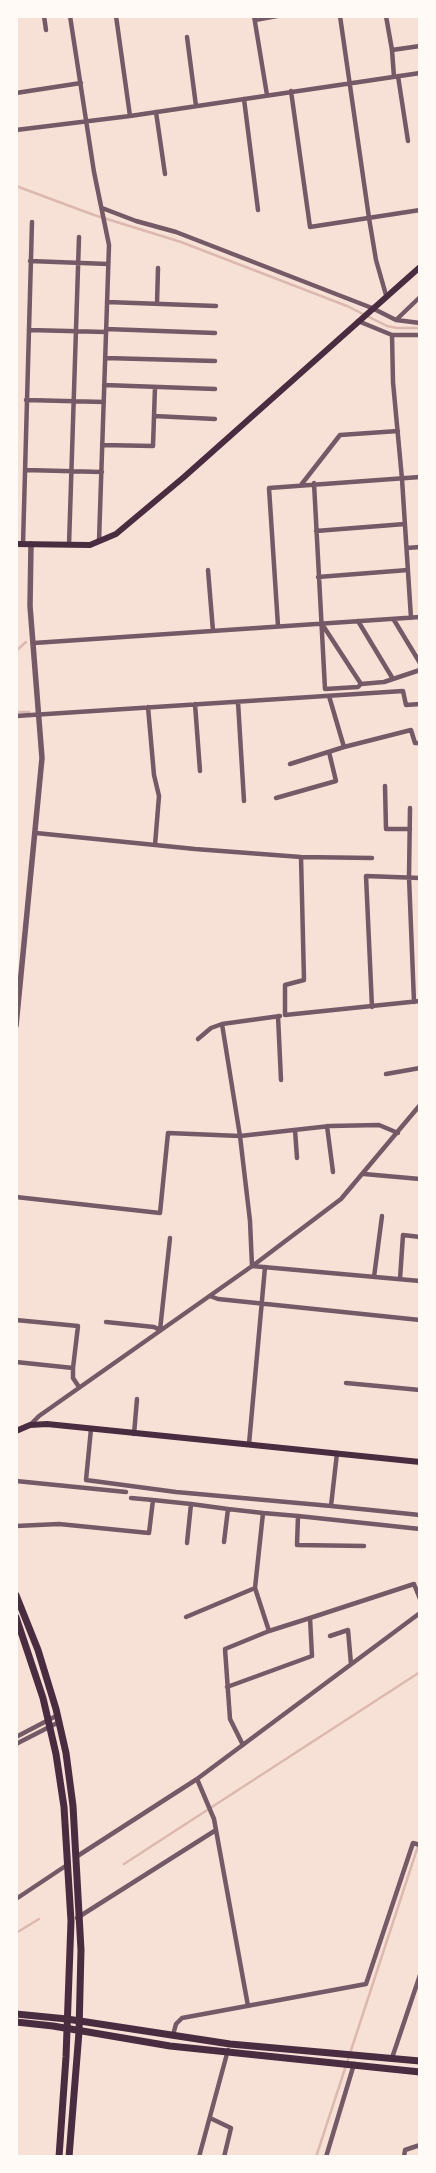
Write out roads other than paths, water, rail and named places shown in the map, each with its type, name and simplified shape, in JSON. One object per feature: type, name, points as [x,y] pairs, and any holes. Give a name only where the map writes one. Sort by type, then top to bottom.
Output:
[{"type":"main road","points":[[20,544],[90,545],[116,534],[184,477],[386,295],[420,267]]},
{"type":"main road","points":[[16,1431],[30,1425],[47,1424],[420,1462]]},
{"type":"main road","points":[[16,1595],[38,1650],[58,1719],[66,1753],[73,1806],[80,1917],[79,2032],[69,2157]]},
{"type":"main road","points":[[16,1616],[30,1653],[49,1722],[64,1807],[71,1922],[60,2157]]},
{"type":"main road","points":[[16,2014],[67,2019],[230,2044],[420,2061]]},
{"type":"main road","points":[[16,2022],[170,2046],[339,2062],[420,2072]]},
{"type":"street","points":[[44,16],[46,30]]},
{"type":"street","points":[[70,16],[86,120],[109,245],[100,542]]},
{"type":"street","points":[[116,16],[130,116]]},
{"type":"street","points":[[267,94],[254,18],[277,16]]},
{"type":"street","points":[[340,16],[369,218],[376,260],[386,295]]},
{"type":"street","points":[[386,16],[408,141]]},
{"type":"street","points":[[186,37],[196,106]]},
{"type":"street","points":[[392,50],[420,46]]},
{"type":"street","points":[[16,130],[130,116],[267,94],[420,73]]},
{"type":"street","points":[[16,92],[81,83]]},
{"type":"street","points":[[291,91],[310,227],[420,210]]},
{"type":"street","points":[[244,99],[258,210]]},
{"type":"street","points":[[156,112],[165,174]]},
{"type":"street","points":[[102,208],[136,221],[176,232],[396,320],[420,323]]},
{"type":"street","points":[[20,544],[25,470],[32,222]]},
{"type":"street","points":[[69,545],[80,237]]},
{"type":"street","points":[[30,261],[108,264]]},
{"type":"street","points":[[157,304],[158,268]]},
{"type":"street","points":[[396,320],[420,297]]},
{"type":"street","points":[[107,302],[216,306]]},
{"type":"street","points":[[358,321],[392,335],[420,335]]},
{"type":"street","points":[[29,330],[216,333]]},
{"type":"street","points":[[392,335],[393,382],[402,478],[411,618]]},
{"type":"street","points":[[105,358],[215,361]]},
{"type":"street","points":[[104,385],[215,389]]},
{"type":"street","points":[[102,445],[153,446],[155,387]]},
{"type":"street","points":[[26,400],[104,402]]},
{"type":"street","points":[[154,416],[215,419]]},
{"type":"street","points":[[301,485],[340,435],[398,431]]},
{"type":"street","points":[[25,470],[102,472]]},
{"type":"street","points":[[278,626],[268,488],[420,477]]},
{"type":"street","points":[[314,484],[325,689],[344,748]]},
{"type":"street","points":[[316,531],[405,524]]},
{"type":"street","points":[[16,1026],[42,758],[30,606],[31,544]]},
{"type":"street","points":[[407,548],[420,547]]},
{"type":"street","points":[[208,570],[213,631]]},
{"type":"street","points":[[318,577],[408,570]]},
{"type":"street","points":[[34,643],[420,617]]},
{"type":"street","points":[[394,620],[420,663]]},
{"type":"street","points":[[358,621],[393,679]]},
{"type":"street","points":[[321,623],[361,684]]},
{"type":"street","points":[[325,689],[358,687],[361,684],[393,679],[420,670]]},
{"type":"street","points":[[16,716],[403,691],[406,705],[420,704]]},
{"type":"street","points":[[238,702],[244,801]]},
{"type":"street","points":[[195,704],[200,771]]},
{"type":"street","points":[[148,707],[154,775],[159,796],[154,845]]},
{"type":"street","points":[[290,764],[411,730],[415,743],[420,743]]},
{"type":"street","points":[[276,798],[336,781],[329,752]]},
{"type":"street","points":[[385,786],[386,829],[410,829]]},
{"type":"street","points":[[198,1040],[211,1028],[222,1024],[285,1015],[417,1002],[409,877],[410,808]]},
{"type":"street","points":[[36,833],[301,857],[372,858]]},
{"type":"street","points":[[285,1015],[284,985],[304,980],[301,857]]},
{"type":"street","points":[[372,1007],[366,876],[420,878]]},
{"type":"street","points":[[278,1016],[281,1080]]},
{"type":"street","points":[[222,1024],[240,1136],[250,1221],[252,1266]]},
{"type":"street","points":[[386,1074],[420,1068]]},
{"type":"street","points":[[30,1425],[39,1416],[252,1266],[341,1199],[364,1174],[420,1105]]},
{"type":"street","points":[[16,1197],[160,1213],[168,1133],[240,1136],[327,1126],[379,1125],[398,1133]]},
{"type":"street","points":[[327,1126],[334,1172]]},
{"type":"street","points":[[295,1130],[297,1158]]},
{"type":"street","points":[[364,1174],[420,1179]]},
{"type":"street","points":[[374,1276],[382,1216]]},
{"type":"street","points":[[400,1279],[403,1235],[420,1237]]},
{"type":"street","points":[[160,1330],[170,1238]]},
{"type":"street","points":[[252,1266],[420,1281]]},
{"type":"street","points":[[249,1444],[265,1267]]},
{"type":"street","points":[[210,1296],[218,1299],[420,1320]]},
{"type":"street","points":[[16,1320],[78,1326],[73,1378],[79,1387]]},
{"type":"street","points":[[106,1322],[154,1327],[160,1330]]},
{"type":"street","points":[[16,1362],[74,1368]]},
{"type":"street","points":[[346,1383],[420,1390]]},
{"type":"street","points":[[134,1434],[137,1399]]},
{"type":"street","points":[[86,1480],[91,1429]]},
{"type":"street","points":[[331,1506],[338,1453]]},
{"type":"street","points":[[76,1487],[86,1480],[176,1492],[420,1515]]},
{"type":"street","points":[[16,1481],[126,1492]]},
{"type":"street","points":[[131,1498],[420,1529]]},
{"type":"street","points":[[16,1526],[59,1524],[148,1533],[153,1500]]},
{"type":"street","points":[[187,1543],[191,1504]]},
{"type":"street","points":[[224,1542],[228,1509]]},
{"type":"street","points":[[263,1513],[255,1588],[269,1630]]},
{"type":"street","points":[[298,1516],[297,1546],[364,1546]]},
{"type":"street","points":[[242,1745],[230,1719],[225,1649],[269,1630],[414,1584],[420,1599]]},
{"type":"street","points":[[186,1617],[255,1588]]},
{"type":"street","points":[[76,1857],[196,1779],[420,1613]]},
{"type":"street","points":[[227,1687],[312,1656],[310,1618]]},
{"type":"street","points":[[330,1636],[348,1630],[352,1664]]},
{"type":"street","points":[[16,1737],[58,1719]]},
{"type":"street","points":[[16,1744],[49,1722]]},
{"type":"street","points":[[196,1779],[214,1819],[248,2006]]},
{"type":"street","points":[[71,1922],[216,1830]]},
{"type":"street","points":[[173,2035],[176,2024],[182,2018],[366,1984],[413,1843],[420,1845]]},
{"type":"street","points":[[16,1898],[68,1864]]},
{"type":"street","points":[[392,2058],[420,1975]]},
{"type":"street","points":[[199,2157],[230,2044]]},
{"type":"street","points":[[326,2157],[353,2064]]},
{"type":"street","points":[[210,2118],[231,2128],[224,2157]]},
{"type":"street","points":[[404,2157],[405,2150],[420,2145]]},
{"type":"waterway","points":[[16,186],[94,215],[181,242],[347,306],[387,326],[420,328]]},
{"type":"waterway","points":[[16,651],[26,642]]},
{"type":"waterway","points":[[16,712],[29,712]]},
{"type":"waterway","points":[[124,1864],[420,1672]]},
{"type":"waterway","points":[[316,2157],[420,1840]]},
{"type":"waterway","points":[[16,1933],[39,1919]]}]
